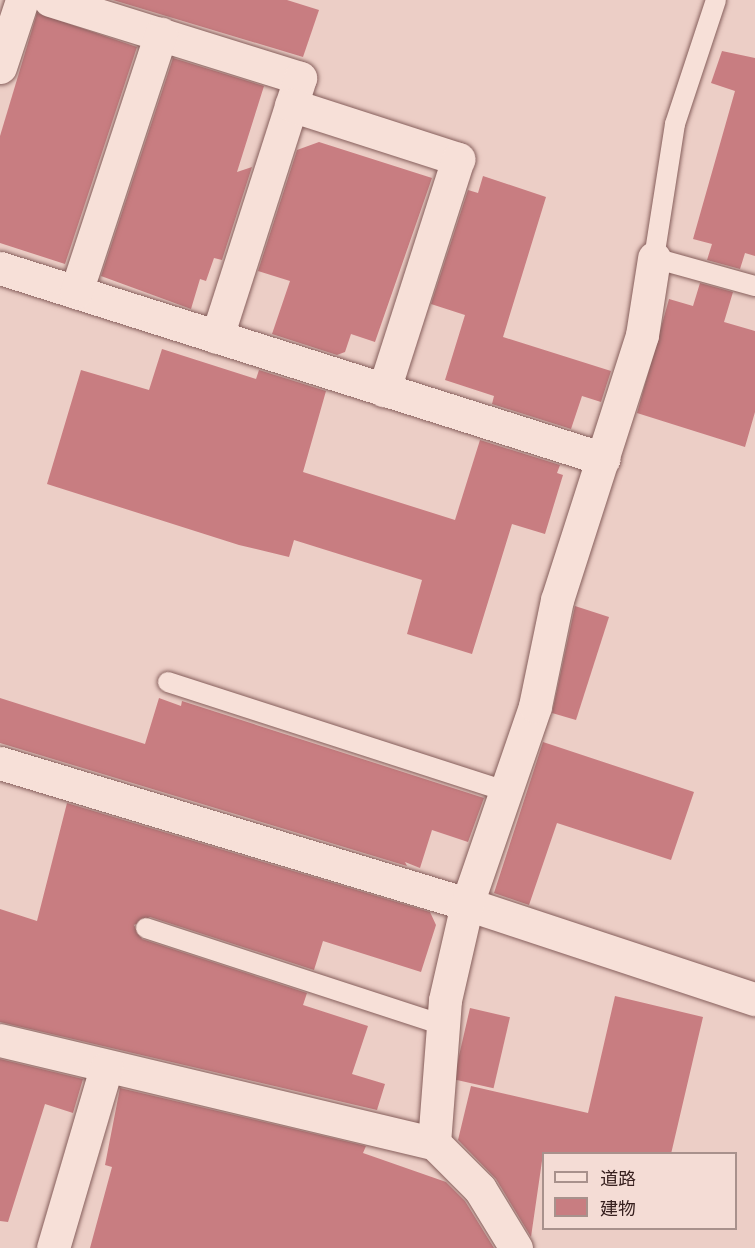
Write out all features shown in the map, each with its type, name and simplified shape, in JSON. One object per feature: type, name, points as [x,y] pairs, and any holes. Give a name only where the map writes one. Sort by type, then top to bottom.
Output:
[{"type":"street","points":[[0,67],[22,0]]},
{"type":"street","points":[[50,0],[300,78],[217,337]]},
{"type":"street","points":[[76,292],[161,34]]},
{"type":"street","points":[[291,105],[458,159],[384,390]]},
{"type":"street","points":[[434,1143],[443,1025],[467,904],[535,706],[557,600],[642,335],[654,258]]},
{"type":"street","points":[[0,268],[604,459]]},
{"type":"street","points":[[0,763],[467,904],[755,999]]},
{"type":"street","points":[[0,1040],[106,1068],[434,1143],[480,1189],[516,1248]]},
{"type":"street","points":[[53,1248],[106,1068]]},
{"type":"lane","points":[[716,0],[675,124],[654,258],[755,286]]},
{"type":"lane","points":[[168,682],[506,791]]},
{"type":"lane","points":[[146,928],[443,1025]]},
{"type":"building","points":[[113,0],[287,0],[319,10],[303,57]]},
{"type":"building","points":[[37,13],[137,47],[65,264],[0,243],[0,136]]},
{"type":"building","points":[[722,51],[755,58],[755,256],[745,253],[740,269],[707,260],[712,244],[693,239],[735,91],[711,83]]},
{"type":"building","points":[[173,58],[264,86],[237,172],[252,167],[222,260],[214,258],[206,281],[200,279],[191,309],[101,276]]},
{"type":"building","points":[[319,142],[432,178],[375,342],[351,334],[345,352],[337,355],[272,334],[290,281],[258,271],[297,150]]},
{"type":"building","points":[[483,176],[546,197],[503,337],[611,371],[601,402],[582,396],[571,429],[492,404],[494,396],[445,380],[465,315],[431,304],[468,190],[478,193]]},
{"type":"building","points":[[700,283],[733,292],[724,322],[755,331],[755,412],[745,447],[637,413],[669,299],[693,306]]},
{"type":"building","points":[[162,349],[256,379],[259,370],[326,391],[303,472],[455,520],[480,440],[560,465],[557,473],[563,475],[545,534],[512,524],[472,654],[407,634],[422,580],[294,540],[289,557],[239,545],[47,484],[81,370],[149,390]]},
{"type":"building","points":[[575,606],[609,617],[576,720],[552,713]]},
{"type":"building","points":[[0,698],[145,744],[159,698],[181,706],[182,701],[484,798],[468,842],[432,830],[420,868],[405,862],[407,866],[0,743]]},
{"type":"building","points":[[543,742],[694,792],[671,860],[557,823],[529,905],[494,893]]},
{"type":"building","points":[[67,803],[430,912],[436,925],[421,972],[323,941],[314,970],[150,917],[134,925],[142,939],[307,993],[303,1005],[368,1026],[352,1074],[385,1084],[377,1110],[0,1022],[0,909],[37,921]]},
{"type":"building","points":[[615,996],[703,1017],[671,1152],[542,1152],[531,1237],[496,1179],[458,1140],[471,1086],[588,1113]]},
{"type":"building","points":[[470,1008],[510,1017],[494,1088],[454,1079]]},
{"type":"building","points":[[0,1059],[83,1079],[73,1113],[45,1104],[8,1222],[0,1221]]},
{"type":"building","points":[[120,1088],[366,1146],[363,1153],[446,1182],[465,1201],[494,1248],[90,1248],[112,1167],[105,1165]]}]
